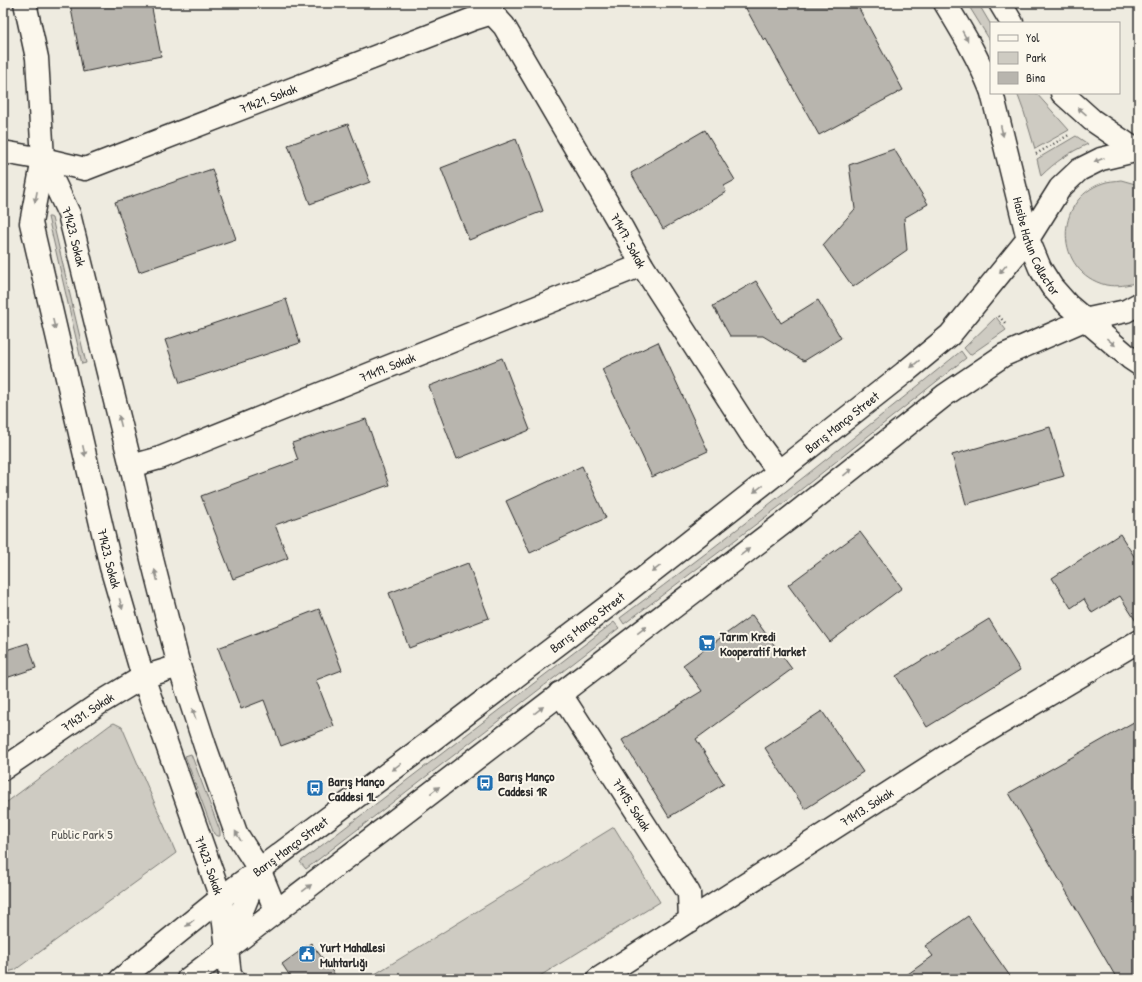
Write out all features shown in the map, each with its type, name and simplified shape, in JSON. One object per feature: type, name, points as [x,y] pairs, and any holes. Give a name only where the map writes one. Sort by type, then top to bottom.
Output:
[{"type":"street","name":"71423. Sokak","points":[[25,3],[37,58],[43,159],[31,223],[111,567],[143,677],[220,898],[230,976],[233,979]]},
{"type":"street","points":[[945,3],[964,34],[990,88]]},
{"type":"street","points":[[1000,3],[1011,22]]},
{"type":"street","name":"71421. Sokak","points":[[3,152],[43,159],[85,169],[466,22],[490,8]]},
{"type":"street","name":"71417. Sokak","points":[[490,8],[504,26],[642,265],[751,434],[779,472]]},
{"type":"street","name":"Hasibe Hatun Collector","points":[[992,94],[1028,239],[1040,268],[1052,287],[1068,305],[1084,320],[1139,364]]},
{"type":"street","points":[[1063,94],[1092,120],[1138,151]]},
{"type":"street","name":"Barış Manço Street","points":[[121,979],[220,898],[427,744],[588,621],[779,472],[950,335],[1028,239],[1060,188],[1079,170],[1101,159],[1138,151]]},
{"type":"street","name":"71423. Sokak","points":[[43,159],[69,214],[179,666],[205,746],[236,832],[259,869],[276,911]]},
{"type":"street","name":"71419. Sokak","points":[[131,466],[160,458],[642,265]]},
{"type":"street","points":[[188,979],[790,518],[945,395],[1004,355],[1084,320],[1126,311],[1139,304]]},
{"type":"street","name":"71413. Sokak","points":[[598,979],[962,746],[1139,641]]},
{"type":"street","name":"71431. Sokak","points":[[3,769],[100,703],[143,677],[179,666]]},
{"type":"street","name":"71415. Sokak","points":[[560,693],[689,893],[690,921]]},
{"type":"street","points":[[227,949],[259,869]]},
{"type":"street","points":[[220,898],[276,911]]},
{"type":"path","points":[[1036,154],[1072,133]]},
{"type":"path","points":[[999,316],[1008,326]]},
{"type":"green space","points":[[967,3],[978,3],[990,23],[990,40]]},
{"type":"green space","points":[[1017,94],[1037,94],[1069,130],[1035,149]]},
{"type":"green space","points":[[1076,136],[1088,144],[1063,158],[1041,176],[1037,159]]},
{"type":"green space","points":[[1121,180],[1139,185],[1139,282],[1110,286],[1089,278],[1077,266],[1069,251],[1066,236],[1068,219],[1075,204],[1087,192],[1103,183]]},
{"type":"green space","points":[[48,217],[52,218],[86,363],[82,364]]},
{"type":"green space","points":[[996,317],[1006,330],[970,355],[964,348]]},
{"type":"green space","points":[[961,351],[966,358],[784,503],[624,624],[620,618],[792,486]]},
{"type":"green space","points":[[614,622],[619,628],[306,869],[300,862]]},
{"type":"green space","name":"Public Park 5","points":[[114,723],[122,727],[176,853],[15,970],[3,973],[3,805]]},
{"type":"green space","points":[[191,754],[220,831],[220,836],[214,834],[185,756]]},
{"type":"green space","points":[[614,827],[660,902],[535,979],[367,979]]},
{"type":"building","points":[[70,3],[151,3],[161,56],[83,72]]},
{"type":"building","points":[[743,3],[856,3],[903,90],[819,135],[766,39],[764,41]]},
{"type":"building","points":[[348,124],[370,182],[310,204],[288,145]]},
{"type":"building","points":[[705,130],[735,180],[724,186],[726,192],[663,229],[631,173]]},
{"type":"building","points":[[516,139],[543,211],[469,240],[441,168]]},
{"type":"building","points":[[894,149],[928,204],[904,218],[907,250],[853,287],[823,245],[855,209],[849,165]]},
{"type":"building","points":[[212,169],[236,239],[139,272],[115,202]]},
{"type":"building","points":[[756,281],[781,323],[818,300],[841,338],[804,361],[763,336],[730,336],[713,306]]},
{"type":"building","points":[[286,299],[300,343],[180,383],[165,340]]},
{"type":"building","points":[[658,342],[708,451],[652,477],[602,369]]},
{"type":"building","points":[[502,358],[530,430],[457,459],[429,386]]},
{"type":"building","points":[[366,419],[389,485],[275,525],[288,558],[233,579],[201,496],[298,460],[292,443]]},
{"type":"building","points":[[1050,427],[1064,476],[966,504],[952,455]]},
{"type":"building","points":[[582,466],[606,518],[530,553],[506,501]]},
{"type":"building","points":[[860,532],[902,588],[830,642],[788,585]]},
{"type":"building","points":[[1120,534],[1139,564],[1139,626],[1120,596],[1092,613],[1084,599],[1071,608],[1052,578]]},
{"type":"building","points":[[468,563],[489,618],[409,648],[389,593]]},
{"type":"building","points":[[319,609],[342,670],[316,680],[334,726],[281,746],[264,700],[241,709],[218,648]]},
{"type":"building","points":[[752,615],[792,669],[696,739],[724,784],[669,817],[622,740],[702,691],[683,665]]},
{"type":"building","points":[[989,619],[1020,670],[927,727],[896,676]]},
{"type":"building","points":[[28,643],[36,668],[3,679],[3,651]]},
{"type":"building","points":[[822,711],[863,772],[805,809],[765,748]]},
{"type":"building","points":[[1139,719],[1139,979],[1117,979],[1009,793]]},
{"type":"building","points":[[968,916],[1012,979],[901,979],[933,956],[925,946]]},
{"type":"building","name":"Yurt Mahallesi Muhtarlığı","points":[[311,943],[338,979],[292,979],[282,964]]},
{"type":"place","name":"Tarım Kredi Kooperatif Market","points":[[707,643]]},
{"type":"place","name":"Barış Manço Caddesi 1R","points":[[485,783]]},
{"type":"place","name":"Barış Manço Caddesi 1L","points":[[315,788]]},
{"type":"place","name":"Yurt Mahallesi Muhtarlığı","points":[[307,954]]}]
